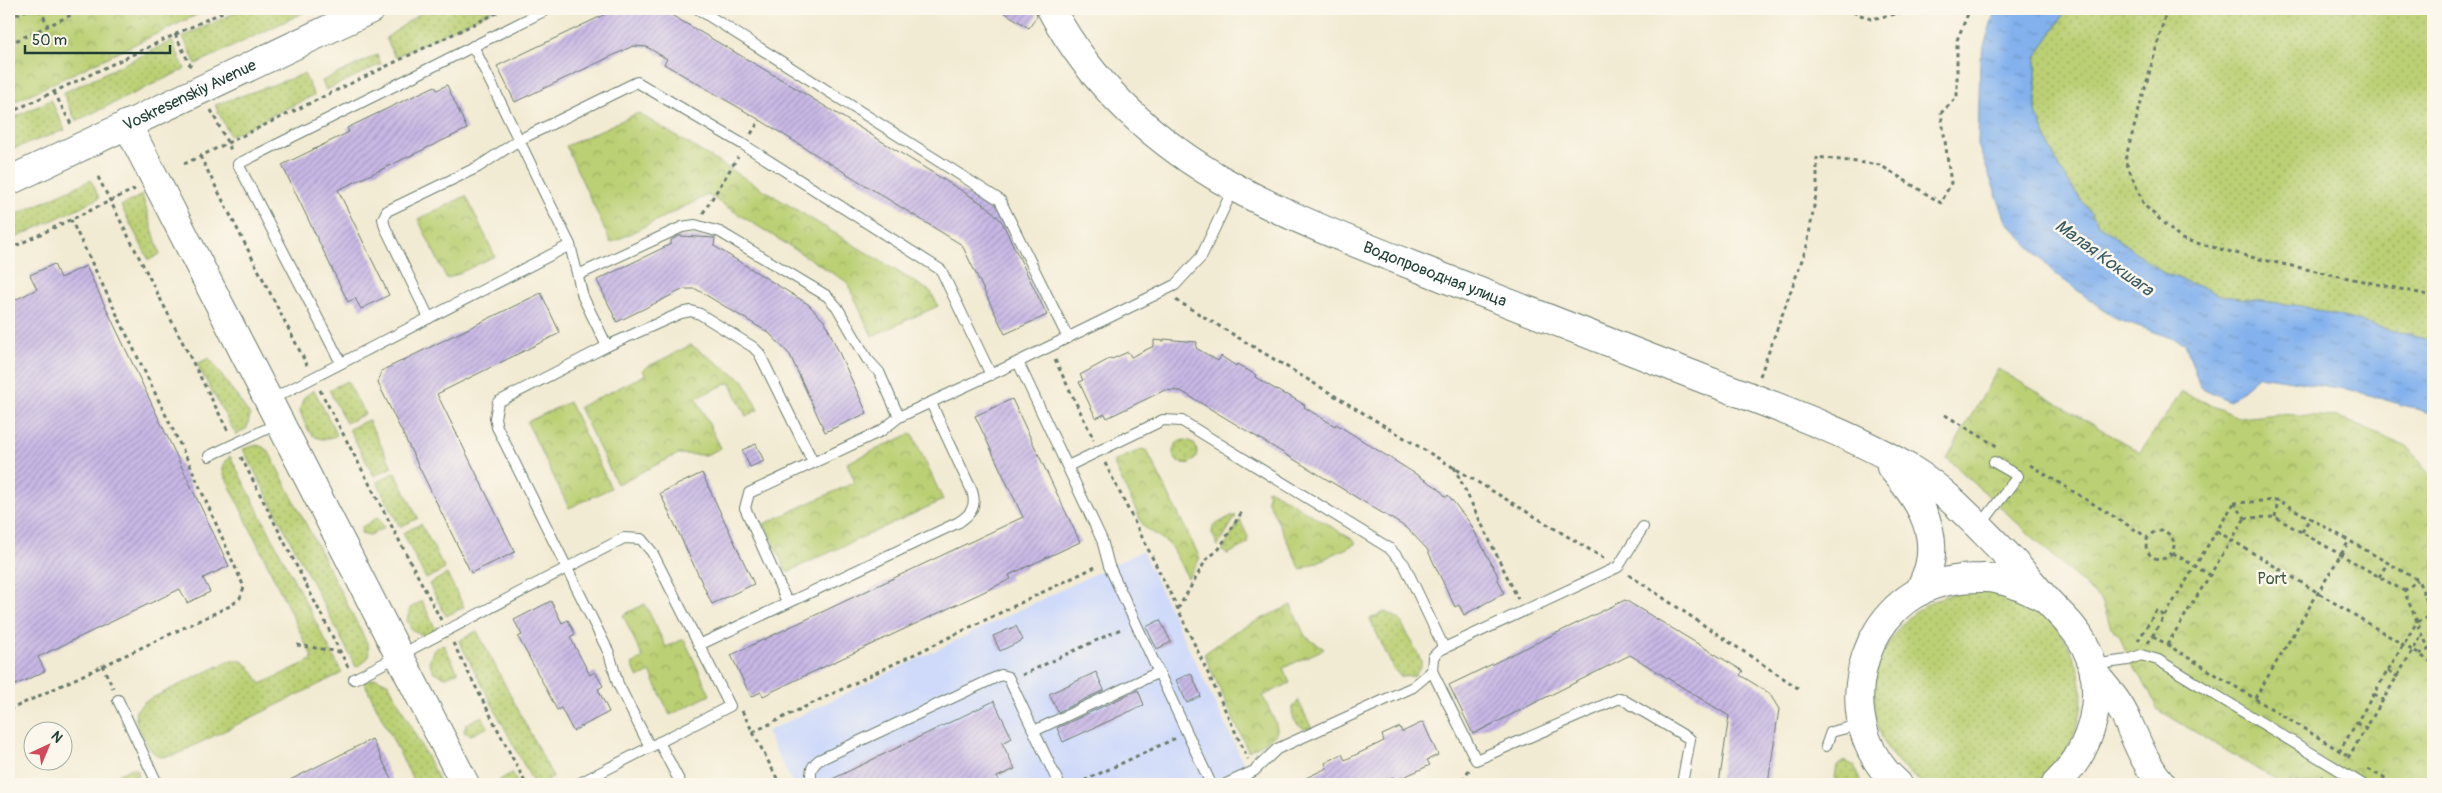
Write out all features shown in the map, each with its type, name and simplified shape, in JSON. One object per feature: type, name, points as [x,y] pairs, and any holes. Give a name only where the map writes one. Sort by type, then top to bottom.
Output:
[{"type":"main road","name":"Voskresenskiy Avenue","points":[[9,181],[371,9]]},
{"type":"main road","name":"Водопроводная улица","points":[[1051,9],[1099,81],[1138,121],[1181,156],[1234,187],[1293,217],[1374,251],[1752,398],[1878,453],[1912,470],[1933,485],[1980,527],[2023,570],[2046,599]]},
{"type":"main road","points":[[128,124],[464,784]]},
{"type":"main road","points":[[1878,453],[1910,489],[1922,509],[1930,531],[1929,567],[1919,592]]},
{"type":"main road","points":[[1898,784],[1880,764],[1869,745],[1862,724],[1859,700],[1860,678],[1865,656],[1875,636],[1888,618],[1919,592],[1949,581],[1982,577],[2015,584],[2046,599],[2069,621],[2084,645],[2093,669],[2096,699],[2092,726],[2083,751],[2068,773],[2056,784]]},
{"type":"main road","points":[[2093,669],[2114,697],[2127,719],[2143,758],[2162,784]]},
{"type":"lane","points":[[342,363],[238,164],[548,9]]},
{"type":"lane","points":[[698,9],[1000,200],[1068,338]]},
{"type":"lane","points":[[474,46],[570,246],[583,297],[607,346]]},
{"type":"lane","points":[[430,318],[385,227],[384,216],[392,208],[478,167],[519,140],[637,82],[744,145],[941,270],[991,375]]},
{"type":"lane","points":[[787,602],[745,508],[749,493],[881,431],[899,417],[991,375],[1164,291],[1181,280],[1201,256],[1234,187]]},
{"type":"lane","points":[[578,275],[669,231],[695,225],[720,232],[827,296],[837,307],[866,359],[879,372],[899,417]]},
{"type":"lane","points":[[209,456],[274,412],[314,378],[570,246]]},
{"type":"lane","points":[[681,784],[618,684],[609,653],[497,427],[496,410],[498,402],[607,346],[681,312],[691,311],[700,314],[760,353],[813,462]]},
{"type":"lane","points":[[1018,362],[1102,540],[1106,561],[1212,784]]},
{"type":"lane","points":[[699,645],[959,522],[971,512],[974,498],[972,491],[931,403]]},
{"type":"lane","points":[[1068,466],[1163,420],[1182,421],[1389,548],[1404,564],[1444,648]]},
{"type":"lane","points":[[1980,527],[2018,476],[1994,462]]},
{"type":"lane","points":[[1643,527],[1618,567],[1444,648],[1434,657],[1432,671],[1476,760],[1620,698],[1690,739],[1682,784]]},
{"type":"lane","points":[[354,679],[400,657],[624,538],[641,539],[652,552],[730,706],[578,784]]},
{"type":"lane","points":[[2093,669],[2141,655],[2158,660],[2362,784]]},
{"type":"lane","points":[[1226,784],[1254,771],[1277,749],[1413,687],[1432,671]]},
{"type":"lane","points":[[1034,731],[1159,672]]},
{"type":"lane","points":[[814,784],[810,775],[811,769],[819,760],[998,676],[1005,675],[1010,681],[1059,784]]},
{"type":"lane","points":[[118,700],[156,781],[150,784]]},
{"type":"lane","points":[[1826,746],[1831,732],[1862,724]]},
{"type":"path","points":[[9,18],[28,9]]},
{"type":"path","points":[[40,9],[48,26]]},
{"type":"path","points":[[9,35],[10,43],[82,9]]},
{"type":"path","points":[[9,113],[229,9]]},
{"type":"path","points":[[184,164],[505,9]]},
{"type":"path","points":[[1845,9],[1872,18],[1920,9]]},
{"type":"path","points":[[1752,398],[1807,246],[1817,189],[1817,157],[1880,165],[1941,203],[1950,183],[1941,113],[1957,97],[1956,40],[1970,9]]},
{"type":"path","points":[[2167,9],[2125,160],[2144,206],[2181,239],[2259,259],[2433,296]]},
{"type":"path","points":[[175,34],[192,69]]},
{"type":"path","points":[[54,92],[72,127]]},
{"type":"path","points":[[210,108],[238,164]]},
{"type":"path","points":[[695,225],[744,145]]},
{"type":"path","points":[[200,156],[526,784]]},
{"type":"path","points":[[98,177],[110,201]]},
{"type":"path","points":[[9,249],[136,188]]},
{"type":"path","points":[[9,710],[232,605],[240,598],[244,587],[190,465],[71,220]]},
{"type":"path","points":[[1164,291],[1182,304],[1618,567],[1801,690]]},
{"type":"path","points":[[1049,347],[1178,608],[1254,771]]},
{"type":"path","points":[[1945,415],[2001,448]]},
{"type":"path","points":[[2018,476],[2025,462],[2148,537]]},
{"type":"path","points":[[1454,467],[1524,610]]},
{"type":"path","points":[[2276,517],[2278,500]]},
{"type":"path","points":[[2234,503],[2278,500],[2350,540],[2418,580],[2433,615],[2417,622],[2339,751]]},
{"type":"path","points":[[2234,503],[2244,518]]},
{"type":"path","points":[[2234,503],[2153,636],[2356,761]]},
{"type":"path","points":[[1178,608],[1206,560],[1220,549],[1243,510]]},
{"type":"path","points":[[2244,518],[2276,517],[2404,591],[2431,649],[2433,661]]},
{"type":"path","points":[[2168,645],[2244,518]]},
{"type":"path","points":[[2302,532],[2310,518]]},
{"type":"path","points":[[2217,530],[2433,661]]},
{"type":"path","points":[[2156,531],[2168,533],[2174,542],[2172,553],[2164,559],[2152,558],[2146,548],[2148,537],[2156,531]]},
{"type":"path","points":[[2254,698],[2350,540]]},
{"type":"path","points":[[2172,553],[2210,575]]},
{"type":"path","points":[[753,732],[1106,561]]},
{"type":"path","points":[[2379,577],[2388,562]]},
{"type":"path","points":[[2404,591],[2418,580]]},
{"type":"path","points":[[2141,655],[2133,649],[2156,611],[2165,616]]},
{"type":"path","points":[[1010,681],[1135,622]]},
{"type":"path","points":[[2349,757],[2423,635]]},
{"type":"path","points":[[297,645],[340,652]]},
{"type":"path","points":[[2419,654],[2431,649]]},
{"type":"path","points":[[102,665],[118,700]]},
{"type":"path","points":[[2388,671],[2398,676]]},
{"type":"path","points":[[2374,694],[2383,700]]},
{"type":"path","points":[[730,706],[736,705],[741,708],[780,784]]},
{"type":"path","points":[[2356,723],[2366,728]]},
{"type":"path","points":[[1076,784],[1187,732]]},
{"type":"path","points":[[2364,766],[2394,784]]},
{"type":"shaded area","points":[[1142,551],[1245,766],[1207,784],[793,784],[766,732]]},
{"type":"green space","points":[[9,9],[209,9],[9,104]]},
{"type":"green space","points":[[243,9],[311,9],[196,64],[183,37]]},
{"type":"green space","points":[[426,9],[495,9],[395,57],[386,38]]},
{"type":"green space","points":[[2067,9],[2433,9],[2433,341],[2301,306],[2223,296],[2162,272],[2099,225],[2060,170],[2036,112],[2036,57]]},
{"type":"green space","points":[[172,41],[185,69],[76,121],[63,93]]},
{"type":"green space","points":[[377,55],[381,64],[326,90],[322,81]]},
{"type":"green space","points":[[304,74],[314,95],[230,136],[215,105]]},
{"type":"green space","points":[[51,100],[65,130],[9,150],[9,120]]},
{"type":"green space","points":[[638,113],[931,292],[938,306],[872,336],[847,282],[708,195],[611,243],[566,146]]},
{"type":"green space","points":[[91,180],[99,198],[9,241],[9,218]]},
{"type":"green space","points":[[142,195],[160,254],[149,260],[121,206]]},
{"type":"green space","points":[[466,196],[495,256],[447,279],[418,219]]},
{"type":"green space","points":[[691,345],[744,381],[758,410],[746,416],[730,382],[696,398],[721,448],[706,455],[678,454],[617,484],[579,407],[645,375],[643,369]]},
{"type":"green space","points":[[209,358],[250,415],[247,428],[236,435],[197,364]]},
{"type":"green space","name":"Port","points":[[1998,369],[2140,452],[2182,392],[2240,418],[2278,414],[2339,417],[2409,448],[2433,479],[2433,784],[2282,784],[2157,709],[2149,690],[2128,660],[2120,636],[2111,628],[2102,601],[1947,458]]},
{"type":"green space","points":[[347,381],[365,414],[346,423],[329,390]]},
{"type":"green space","points":[[314,390],[337,435],[322,439],[317,438],[308,430],[300,410],[304,397]]},
{"type":"green space","points":[[569,402],[611,488],[569,508],[527,422]]},
{"type":"green space","points":[[368,420],[392,467],[374,476],[349,429]]},
{"type":"green space","points":[[912,433],[943,500],[787,572],[764,524],[855,482],[847,463]]},
{"type":"green space","points":[[1185,440],[1190,441],[1196,447],[1196,457],[1190,463],[1185,464],[1180,463],[1174,457],[1173,452],[1174,447],[1180,441]]},
{"type":"green space","points":[[257,445],[269,452],[368,645],[369,656],[356,667],[243,449]]},
{"type":"green space","points":[[1142,449],[1147,451],[1200,558],[1188,578],[1170,545],[1144,527],[1113,462]]},
{"type":"green space","points":[[230,456],[342,673],[175,755],[160,757],[146,744],[139,730],[136,711],[144,702],[231,660],[242,661],[246,664],[261,684],[313,659],[223,472],[223,465]]},
{"type":"green space","points":[[395,472],[418,518],[400,527],[377,482]]},
{"type":"green space","points":[[1269,489],[1355,541],[1355,544],[1301,570],[1267,499],[1269,493],[1266,491]]},
{"type":"green space","points":[[1231,516],[1236,516],[1218,546],[1212,533],[1213,526]]},
{"type":"green space","points":[[378,517],[384,528],[370,535],[361,533],[362,527]]},
{"type":"green space","points":[[1240,520],[1248,537],[1247,544],[1228,554],[1222,551]]},
{"type":"green space","points":[[421,524],[445,569],[426,579],[403,533]]},
{"type":"green space","points":[[447,574],[464,607],[446,616],[429,584]]},
{"type":"green space","points":[[1986,591],[2023,601],[2042,613],[2068,644],[2076,662],[2080,681],[2082,700],[2079,720],[2073,738],[2062,756],[2049,773],[2036,782],[2025,785],[1925,784],[1902,766],[1886,745],[1876,720],[1874,694],[1878,668],[1888,644],[1905,622],[1927,604],[1948,595]]},
{"type":"green space","points":[[422,601],[436,630],[425,636],[412,630],[407,620],[410,608]]},
{"type":"green space","points":[[645,604],[666,647],[684,639],[710,695],[670,715],[650,672],[638,678],[632,664],[643,658],[623,615]]},
{"type":"green space","points":[[1291,605],[1305,636],[1324,649],[1283,668],[1290,683],[1263,696],[1276,725],[1275,735],[1248,751],[1204,654],[1236,631]]},
{"type":"green space","points":[[1385,612],[1400,620],[1421,660],[1421,667],[1414,676],[1402,677],[1394,670],[1370,619]]},
{"type":"green space","points":[[477,631],[553,777],[540,784],[534,784],[459,641]]},
{"type":"green space","points":[[443,644],[458,672],[446,677],[434,672],[429,662],[433,651]]},
{"type":"green space","points":[[376,678],[389,684],[441,784],[415,784],[364,682]]},
{"type":"green space","points":[[1298,700],[1312,729],[1300,727],[1293,718],[1292,709]]},
{"type":"green space","points":[[482,716],[488,727],[471,735],[464,732],[466,724]]},
{"type":"green space","points":[[1845,761],[1854,766],[1862,784],[1834,784],[1837,765]]},
{"type":"green space","points":[[132,768],[138,771],[137,776],[121,784],[98,784]]},
{"type":"green space","points":[[512,773],[518,784],[496,784],[501,779]]},
{"type":"water","name":"Малая Кокшага","points":[[1998,9],[2067,9],[2036,57],[2036,112],[2060,170],[2099,225],[2162,272],[2223,296],[2301,306],[2433,341],[2433,414],[2352,390],[2259,376],[2230,401],[2200,387],[2185,343],[2113,317],[2053,272],[2006,221],[1978,145],[1980,59],[1994,14]]},
{"type":"building","points":[[616,9],[661,9],[784,81],[988,207],[1002,222],[1047,315],[1005,334],[962,245],[760,120],[664,64],[667,59],[647,47],[633,46],[515,102],[497,66]]},
{"type":"building","points":[[999,9],[1035,9],[1037,16],[1029,28]]},
{"type":"building","points":[[447,85],[467,129],[338,190],[389,295],[361,309],[355,298],[348,302],[282,165],[349,132],[347,128],[435,86],[437,90]]},
{"type":"building","points":[[679,236],[715,238],[714,246],[808,304],[825,322],[867,413],[825,432],[790,355],[769,333],[696,289],[684,289],[617,322],[597,280],[671,244],[671,240]]},
{"type":"building","points":[[54,264],[60,278],[86,266],[229,566],[203,578],[210,592],[187,603],[180,589],[38,657],[45,671],[9,688],[9,303],[37,289],[30,275]]},
{"type":"building","points":[[541,293],[560,333],[437,394],[515,552],[471,573],[378,383],[381,371]]},
{"type":"building","points":[[1164,339],[1197,342],[1196,348],[1218,361],[1221,356],[1236,366],[1237,364],[1256,375],[1255,377],[1305,405],[1304,407],[1335,426],[1336,424],[1438,488],[1446,497],[1448,495],[1470,523],[1498,576],[1504,593],[1464,615],[1459,605],[1455,607],[1427,549],[1407,528],[1181,391],[1165,390],[1107,418],[1105,414],[1096,418],[1079,382],[1083,380],[1080,375],[1111,358],[1128,352],[1131,357],[1154,346],[1154,340],[1164,341]]},
{"type":"building","points":[[1012,399],[1080,542],[1009,575],[1011,579],[763,696],[761,692],[751,697],[731,655],[1023,517],[975,416]]},
{"type":"building","points":[[756,444],[764,461],[750,467],[742,450]]},
{"type":"building","points":[[702,473],[754,584],[712,604],[660,493]]},
{"type":"building","points":[[1625,600],[1743,671],[1740,675],[1769,693],[1779,709],[1768,784],[1719,784],[1729,716],[1630,655],[1473,734],[1449,685]]},
{"type":"building","points":[[551,601],[562,623],[568,620],[575,634],[570,637],[590,675],[595,672],[603,686],[598,689],[609,712],[573,731],[561,708],[557,710],[518,637],[522,635],[514,620]]},
{"type":"building","points":[[1160,620],[1171,642],[1157,649],[1146,627]]},
{"type":"building","points":[[1016,626],[1023,640],[1000,651],[993,636]]},
{"type":"building","points":[[1096,672],[1104,690],[1058,712],[1049,694]]},
{"type":"building","points":[[1191,673],[1201,696],[1187,703],[1176,680]]},
{"type":"building","points":[[1138,690],[1144,705],[1063,742],[1057,728]]},
{"type":"building","points":[[994,701],[1012,738],[1002,743],[1015,769],[997,777],[1001,784],[822,784]]},
{"type":"building","points":[[1423,722],[1438,755],[1427,760],[1430,765],[1395,781],[1393,777],[1377,784],[1293,784],[1327,768],[1325,763],[1342,754],[1345,760],[1384,741],[1382,735],[1400,727],[1402,732]]},
{"type":"building","points":[[372,739],[394,784],[282,784]]}]
